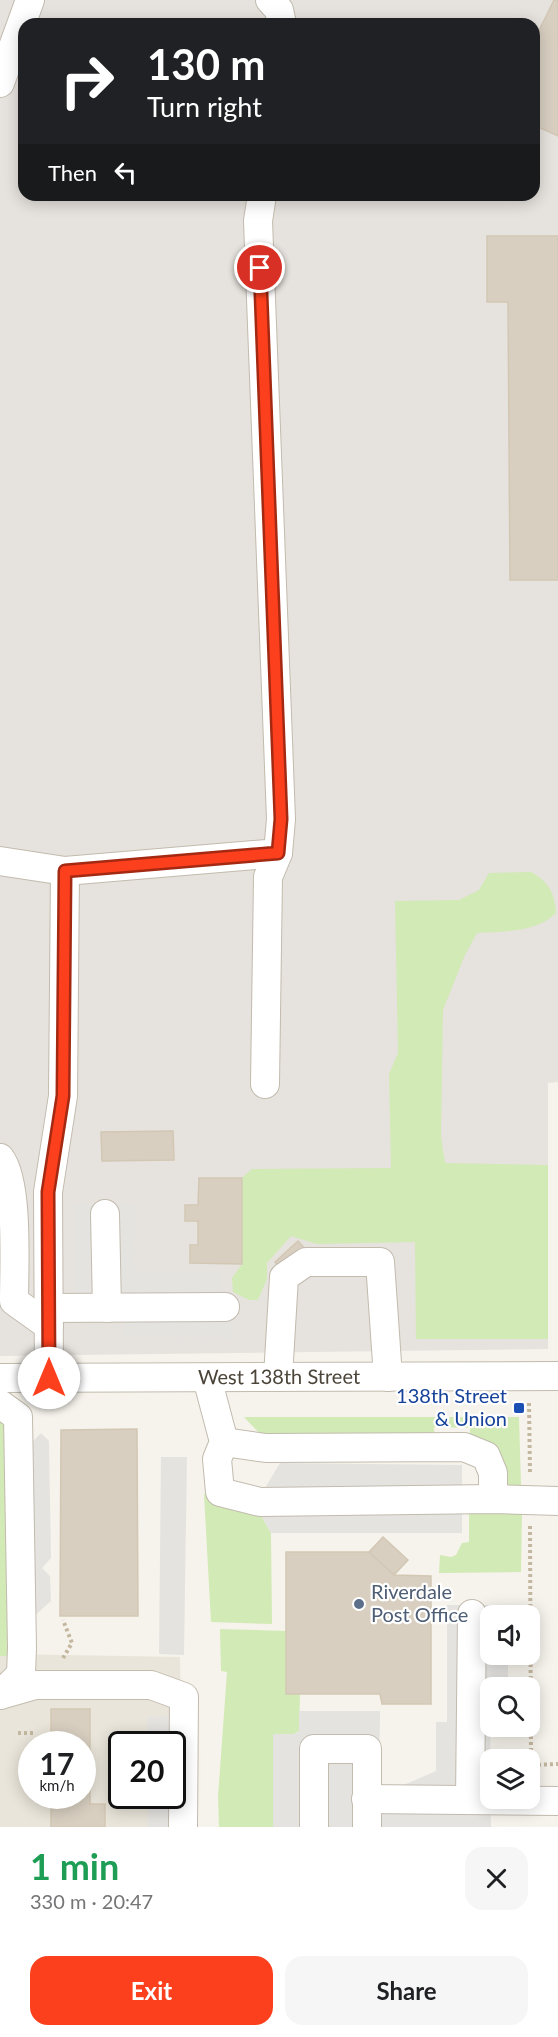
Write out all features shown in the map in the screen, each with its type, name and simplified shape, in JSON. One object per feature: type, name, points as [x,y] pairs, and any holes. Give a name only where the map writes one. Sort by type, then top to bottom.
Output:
[{"type":"street","points":[[23,18],[30,0]]},
{"type":"street","points":[[270,0],[279,10],[281,18]]},
{"type":"street","points":[[0,83],[18,33]]},
{"type":"street","points":[[261,201],[258,220],[281,819],[278,853],[268,877],[265,1084]]},
{"type":"street","points":[[0,861],[65,871],[278,853]]},
{"type":"street","points":[[49,1378],[48,1192],[63,1096],[65,871]]},
{"type":"street","points":[[0,1158],[6,1165],[14,1222],[14,1301],[49,1317],[107,1308],[225,1307]]},
{"type":"street","points":[[105,1214],[107,1308]]},
{"type":"street","points":[[278,1377],[284,1277],[306,1262],[380,1262],[388,1377]]},
{"type":"street","name":"West 138th Street","points":[[0,1378],[558,1376]]},
{"type":"street","points":[[207,1378],[224,1442],[217,1459],[220,1492],[260,1502],[493,1499],[558,1501]]},
{"type":"street","points":[[0,1404],[18,1416],[22,1648],[21,1674],[0,1695]]},
{"type":"street","points":[[224,1442],[266,1448],[464,1447],[486,1456],[493,1473],[493,1499]]},
{"type":"street","points":[[470,1800],[472,1614]]},
{"type":"street","points":[[0,1695],[34,1685],[150,1685],[184,1697],[183,1827]]},
{"type":"street","points":[[314,1827],[314,1749],[366,1749],[367,1827]]},
{"type":"street","points":[[366,1799],[558,1801]]},
{"type":"path","points":[[529,1412],[530,1485]]},
{"type":"path","points":[[530,1514],[531,1765],[558,1764]]},
{"type":"path","points":[[61,1661],[72,1642],[63,1620]]},
{"type":"shaded area","points":[[0,0],[558,0],[558,1082],[548,1083],[548,1349],[0,1356]]},
{"type":"shaded area","points":[[74,1204],[135,1204],[134,1271],[220,1272],[222,1293],[232,1308],[233,1338],[123,1337],[124,1320],[76,1320]]},
{"type":"shaded area","points":[[0,1407],[10,1654],[180,1657],[181,1731],[108,1731],[108,1809],[183,1809],[183,1827],[0,1827]]},
{"type":"shaded area","points":[[41,1433],[49,1441],[51,1558],[42,1568],[50,1576],[51,1601],[31,1619],[29,1445]]},
{"type":"shaded area","points":[[161,1457],[187,1457],[184,1655],[159,1654]]},
{"type":"shaded area","points":[[280,1463],[462,1465],[462,1533],[271,1533],[258,1510],[265,1488]]},
{"type":"shaded area","points":[[447,1605],[480,1605],[480,1665],[508,1665],[508,1677],[480,1677],[480,1737],[490,1737],[490,1749],[480,1749],[480,1809],[491,1809],[491,1827],[273,1827],[273,1734],[294,1734],[299,1731],[299,1711],[380,1711],[379,1787],[399,1787],[436,1771],[436,1722],[447,1722]]},
{"type":"shaded area","points":[[169,1716],[169,1731],[148,1731],[147,1717]]},
{"type":"shaded area","points":[[148,1809],[170,1809],[170,1827],[148,1827]]},
{"type":"green space","points":[[531,872],[550,888],[556,913],[548,920],[529,928],[477,933],[465,955],[443,1010],[441,1136],[445,1163],[548,1165],[548,1339],[416,1339],[415,1242],[317,1244],[291,1236],[267,1263],[267,1279],[258,1300],[249,1300],[233,1292],[232,1278],[242,1264],[242,1178],[252,1169],[391,1168],[389,1074],[398,1053],[395,901],[459,900],[479,890],[489,873]]},
{"type":"green space","points":[[244,1417],[519,1417],[521,1485],[505,1485],[470,1439],[470,1428],[434,1427],[435,1439],[262,1436]]},
{"type":"green space","points":[[0,1422],[4,1422],[8,1431],[15,1656],[0,1656]]},
{"type":"green space","points":[[204,1494],[258,1510],[271,1533],[272,1624],[211,1622]]},
{"type":"green space","points":[[469,1512],[522,1512],[521,1572],[439,1573],[440,1555],[451,1557],[456,1555],[462,1543],[469,1542]]},
{"type":"green space","points":[[220,1629],[286,1631],[286,1694],[300,1694],[299,1731],[294,1734],[273,1735],[273,1827],[219,1827],[218,1797],[227,1672],[221,1671]]},
{"type":"building","points":[[554,0],[558,0],[558,136],[540,128],[540,29]]},
{"type":"building","points":[[487,236],[558,236],[558,580],[510,580],[508,302],[487,302]]},
{"type":"building","points":[[173,1131],[174,1160],[102,1161],[101,1132]]},
{"type":"building","points":[[199,1178],[242,1178],[242,1264],[190,1263],[190,1245],[198,1245],[198,1221],[185,1221],[185,1205],[198,1205]]},
{"type":"building","points":[[298,1241],[306,1250],[283,1271],[275,1262]]},
{"type":"building","points":[[137,1429],[138,1616],[60,1616],[61,1430]]},
{"type":"building","points":[[383,1537],[408,1560],[394,1575],[369,1552]]},
{"type":"building","name":"Riverdale Post Office","points":[[286,1552],[369,1552],[394,1575],[431,1576],[431,1704],[382,1704],[380,1694],[286,1694]]},
{"type":"building","points":[[51,1709],[90,1709],[90,1731],[51,1731]]},
{"type":"building","points":[[96,1804],[105,1804],[105,1827],[51,1827],[51,1809],[96,1809]]},
{"type":"place","name":"138th Street & Union","points":[[519,1408]]},
{"type":"place","name":"Riverdale Post Office","points":[[359,1604]]},
{"type":"route","points":[[49,1378],[48,1192],[63,1096],[65,871],[278,853],[281,819],[260,268]]}]
